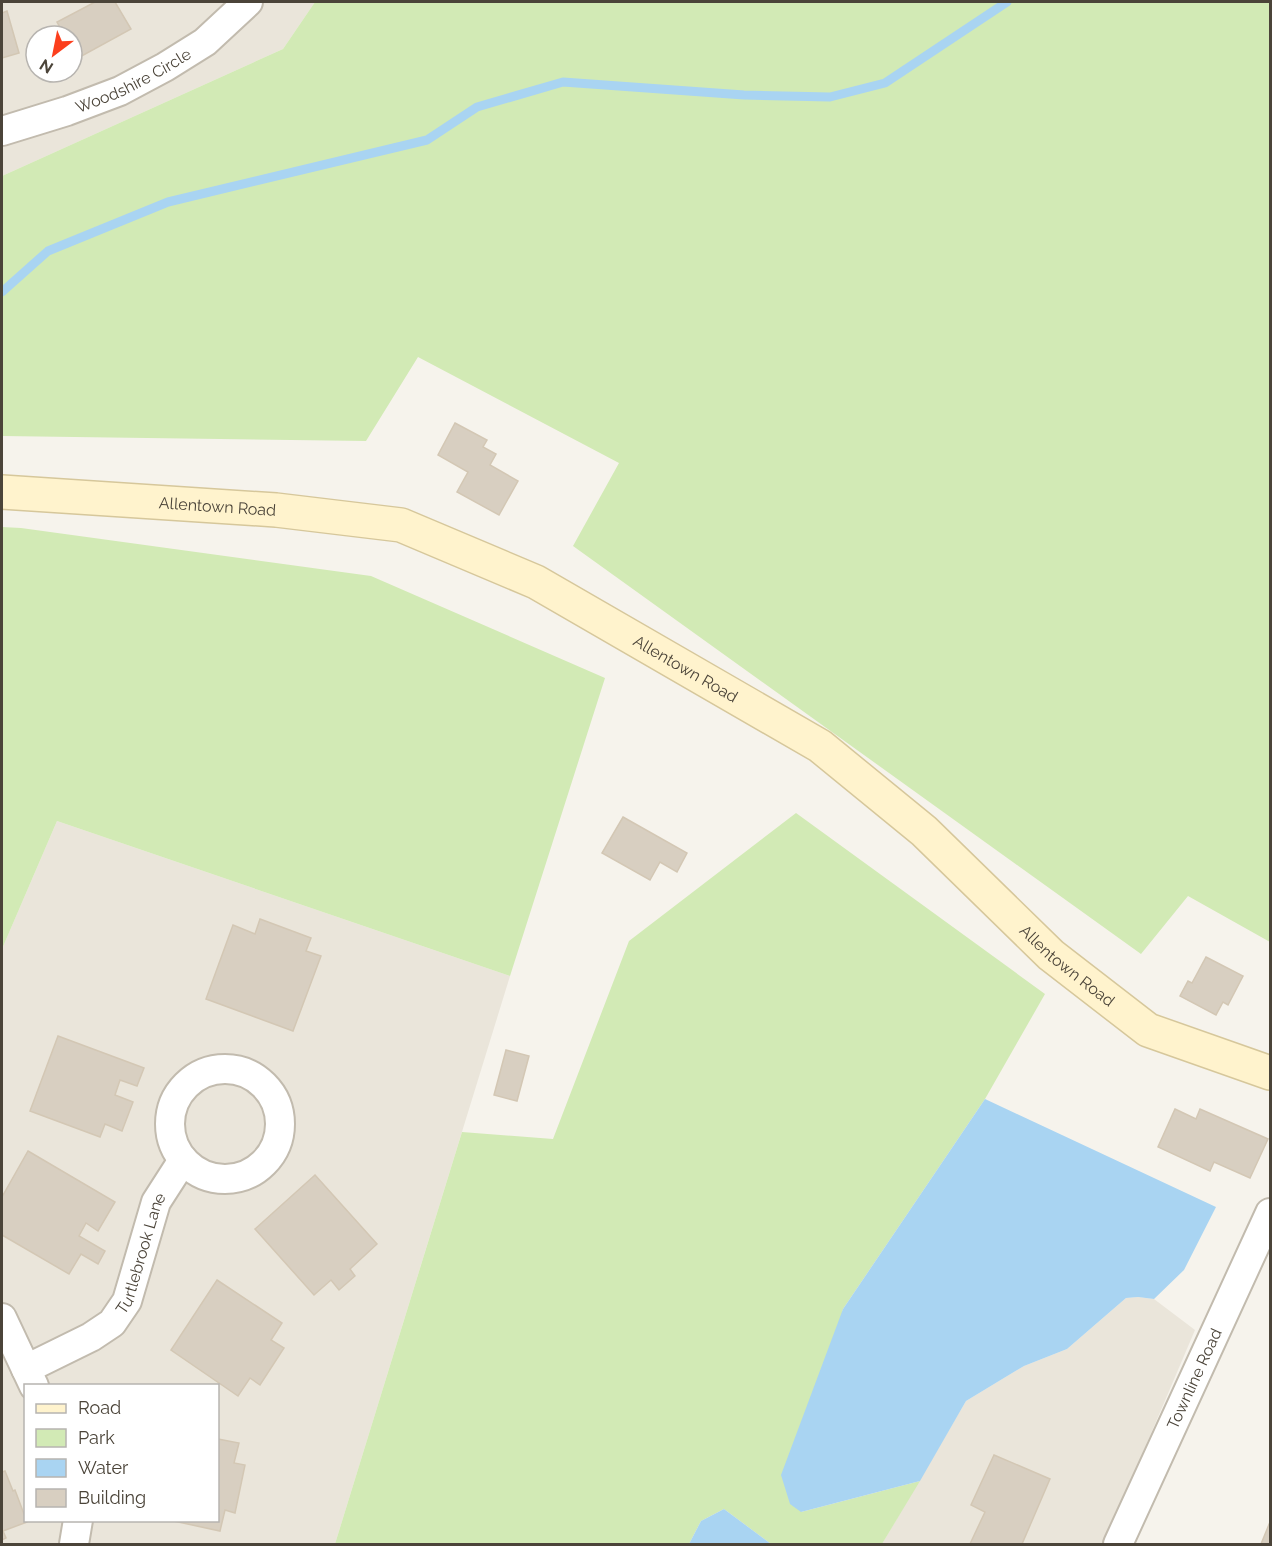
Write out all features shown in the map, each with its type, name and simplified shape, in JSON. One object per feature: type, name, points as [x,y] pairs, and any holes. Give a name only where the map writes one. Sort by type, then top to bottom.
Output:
[{"type":"street","name":"Woodshire Circle","points":[[2,131],[67,111],[120,91],[165,67],[204,42],[248,2]]},
{"type":"street","name":"Allentown Road","points":[[2,492],[276,510],[401,525],[536,582],[820,746],[924,831],[1051,955],[1148,1030],[1270,1072]]},
{"type":"street","name":"Turtlebrook Lane","points":[[30,1377],[112,1323],[127,1301],[156,1202],[183,1160]]},
{"type":"street","name":"Townline Road","points":[[1118,1545],[1270,1213]]},
{"type":"street","points":[[2,1318],[30,1377]]},
{"type":"street","points":[[74,1545],[78,1522]]},
{"type":"shaded area","points":[[2,2],[315,2],[283,49],[2,176]]},
{"type":"shaded area","points":[[57,821],[510,976],[335,1544],[2,1544],[2,949]]},
{"type":"shaded area","points":[[1126,1298],[1154,1299],[1195,1330],[1104,1544],[882,1544],[966,1401],[1024,1366],[1067,1349]]},
{"type":"green space","points":[[315,2],[1270,2],[1270,942],[1188,896],[1141,954],[573,546],[619,463],[418,357],[366,441],[2,436],[2,176],[283,49]]},
{"type":"green space","points":[[2,527],[371,576],[605,678],[510,976],[57,821],[2,949]]},
{"type":"green space","points":[[796,813],[1045,994],[985,1099],[843,1309],[801,1512],[920,1481],[882,1544],[771,1544],[724,1509],[701,1521],[689,1544],[335,1544],[462,1132],[553,1139],[629,941]]},
{"type":"water","points":[[985,1099],[1216,1207],[1184,1270],[1154,1299],[1126,1298],[1067,1349],[1024,1366],[966,1401],[920,1481],[801,1512],[790,1504],[781,1475],[843,1309]]},
{"type":"water","points":[[724,1509],[771,1544],[689,1544],[701,1521]]},
{"type":"building","points":[[95,2],[115,2],[131,29],[84,55],[84,24],[58,24],[57,22]]},
{"type":"building","points":[[7,11],[19,53],[2,58],[2,13]]},
{"type":"building","points":[[455,423],[487,440],[483,447],[496,454],[490,465],[518,481],[499,515],[457,492],[468,472],[438,455]]},
{"type":"building","points":[[623,817],[687,853],[677,872],[660,862],[650,880],[602,853]]},
{"type":"building","points":[[260,919],[311,938],[306,951],[321,956],[293,1031],[206,999],[233,925],[255,934]]},
{"type":"building","points":[[1206,957],[1243,976],[1228,1005],[1223,1002],[1216,1015],[1180,996],[1188,981],[1192,983]]},
{"type":"building","points":[[58,1036],[144,1068],[137,1086],[120,1080],[115,1095],[133,1102],[122,1131],[105,1124],[100,1137],[30,1111]]},
{"type":"building","points":[[506,1050],[529,1056],[517,1101],[494,1095]]},
{"type":"building","points":[[1175,1109],[1196,1119],[1200,1109],[1268,1139],[1250,1178],[1214,1162],[1210,1171],[1158,1147]]},
{"type":"building","points":[[28,1151],[115,1202],[98,1231],[86,1223],[79,1236],[105,1251],[98,1264],[81,1254],[69,1274],[2,1235],[2,1197]]},
{"type":"building","points":[[315,1175],[377,1244],[350,1269],[355,1276],[339,1290],[331,1280],[314,1295],[255,1229]]},
{"type":"building","points":[[217,1280],[282,1323],[271,1340],[284,1348],[260,1385],[250,1378],[238,1396],[171,1350]]},
{"type":"building","points":[[219,1439],[239,1443],[234,1463],[245,1465],[235,1513],[225,1510],[220,1531],[178,1522],[219,1522]]},
{"type":"building","points":[[994,1455],[1050,1479],[1022,1544],[970,1544],[985,1512],[971,1505]]},
{"type":"building","points":[[5,1471],[13,1491],[15,1490],[24,1514],[24,1522],[27,1522],[3,1531],[6,1538],[2,1540],[2,1472]]},
{"type":"building","points":[[1270,1522],[1270,1544],[1261,1544]]},
{"type":"waterway","points":[[2,292],[48,251],[168,202],[427,140],[477,107],[563,82],[744,95],[830,97],[885,83],[1007,2]]}]
